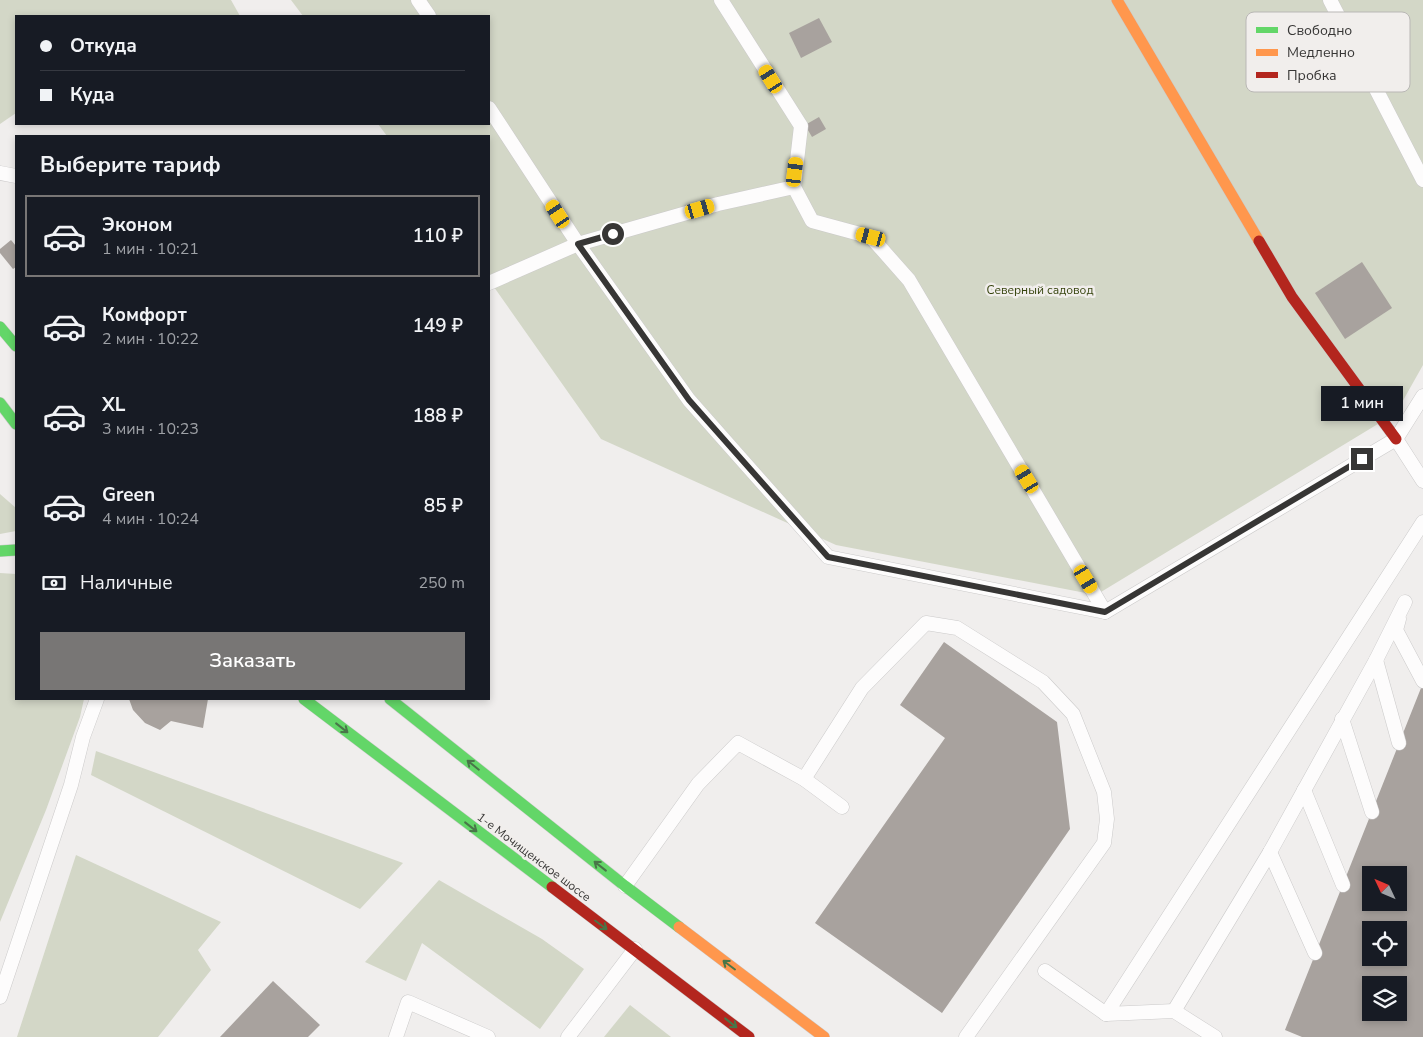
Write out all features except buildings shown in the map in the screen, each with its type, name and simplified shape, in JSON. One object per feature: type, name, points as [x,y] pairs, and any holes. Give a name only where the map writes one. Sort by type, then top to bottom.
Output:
[{"type":"main road","points":[[1118,0],[1292,298],[1396,439]]},
{"type":"main road","points":[[0,327],[15,345]]},
{"type":"main road","points":[[0,403],[15,423]]},
{"type":"main road","points":[[0,551],[15,550]]},
{"type":"main road","name":"1-е Мочищенское шоссе","points":[[305,700],[749,1037]]},
{"type":"main road","points":[[391,700],[625,886],[824,1037]]},
{"type":"lane","points":[[418,0],[428,15]]},
{"type":"lane","points":[[721,0],[800,126],[794,187],[812,221],[871,237],[909,280],[1105,612]]},
{"type":"lane","points":[[1330,0],[1336,12]]},
{"type":"lane","points":[[1378,92],[1423,180]]},
{"type":"lane","points":[[490,110],[578,244],[689,400],[828,557],[1105,612],[1396,439],[1423,396]]},
{"type":"lane","points":[[0,174],[15,176]]},
{"type":"lane","points":[[490,283],[578,244],[718,204],[794,187]]},
{"type":"lane","points":[[1396,439],[1423,481]]},
{"type":"lane","points":[[1106,1014],[1423,522]]},
{"type":"lane","points":[[1174,1012],[1270,852],[1376,660],[1405,602],[1396,630],[1423,681]]},
{"type":"lane","points":[[804,779],[862,688],[926,624],[958,628],[1043,682],[1073,714],[1104,792],[1107,819],[1104,843],[966,1037]]},
{"type":"lane","points":[[1376,660],[1399,743]]},
{"type":"lane","points":[[0,998],[70,785],[83,737],[97,700]]},
{"type":"lane","points":[[1342,719],[1372,812]]},
{"type":"lane","points":[[625,886],[698,784],[738,743],[804,779],[842,806]]},
{"type":"lane","points":[[1304,790],[1343,885]]},
{"type":"lane","points":[[1270,852],[1315,953]]},
{"type":"lane","points":[[568,1037],[611,978],[635,949]]},
{"type":"lane","points":[[1045,972],[1106,1014],[1174,1012],[1215,1037]]},
{"type":"lane","points":[[396,1037],[408,1002],[488,1037]]},
{"type":"green space","points":[[0,0],[231,0],[239,15],[15,15],[15,114],[0,124]]},
{"type":"green space","name":"Северный садовод","points":[[291,0],[1423,0],[1423,365],[1396,413],[1096,595],[836,545],[601,439],[490,281],[490,135],[386,135],[379,125],[490,125],[490,15],[302,15]]},
{"type":"green space","points":[[0,494],[15,507],[15,531],[0,534]]},
{"type":"green space","points":[[0,573],[15,574],[15,700],[84,700],[80,717],[46,810],[0,922]]},
{"type":"green space","points":[[96,751],[403,863],[360,909],[91,775]]},
{"type":"green space","points":[[76,855],[221,922],[198,950],[211,970],[158,1037],[17,1037]]},
{"type":"green space","points":[[439,880],[542,939],[584,969],[540,1029],[422,943],[406,981],[365,962]]},
{"type":"green space","points":[[630,1005],[671,1037],[604,1037]]},
{"type":"traffic: fast","points":[[0,327],[15,345]]},
{"type":"traffic: fast","points":[[0,403],[15,423]]},
{"type":"traffic: fast","points":[[0,551],[15,550]]},
{"type":"traffic: fast","points":[[305,700],[552,887]]},
{"type":"traffic: fast","points":[[391,700],[679,927]]},
{"type":"traffic: slow","points":[[1117,0],[1259,241]]},
{"type":"traffic: slow","points":[[679,927],[824,1037]]},
{"type":"traffic: jam","points":[[1259,241],[1292,297],[1396,439]]},
{"type":"traffic: jam","points":[[552,887],[749,1037]]},
{"type":"route","points":[[613,234],[578,244],[689,400],[828,557],[1105,612],[1362,459]]}]
